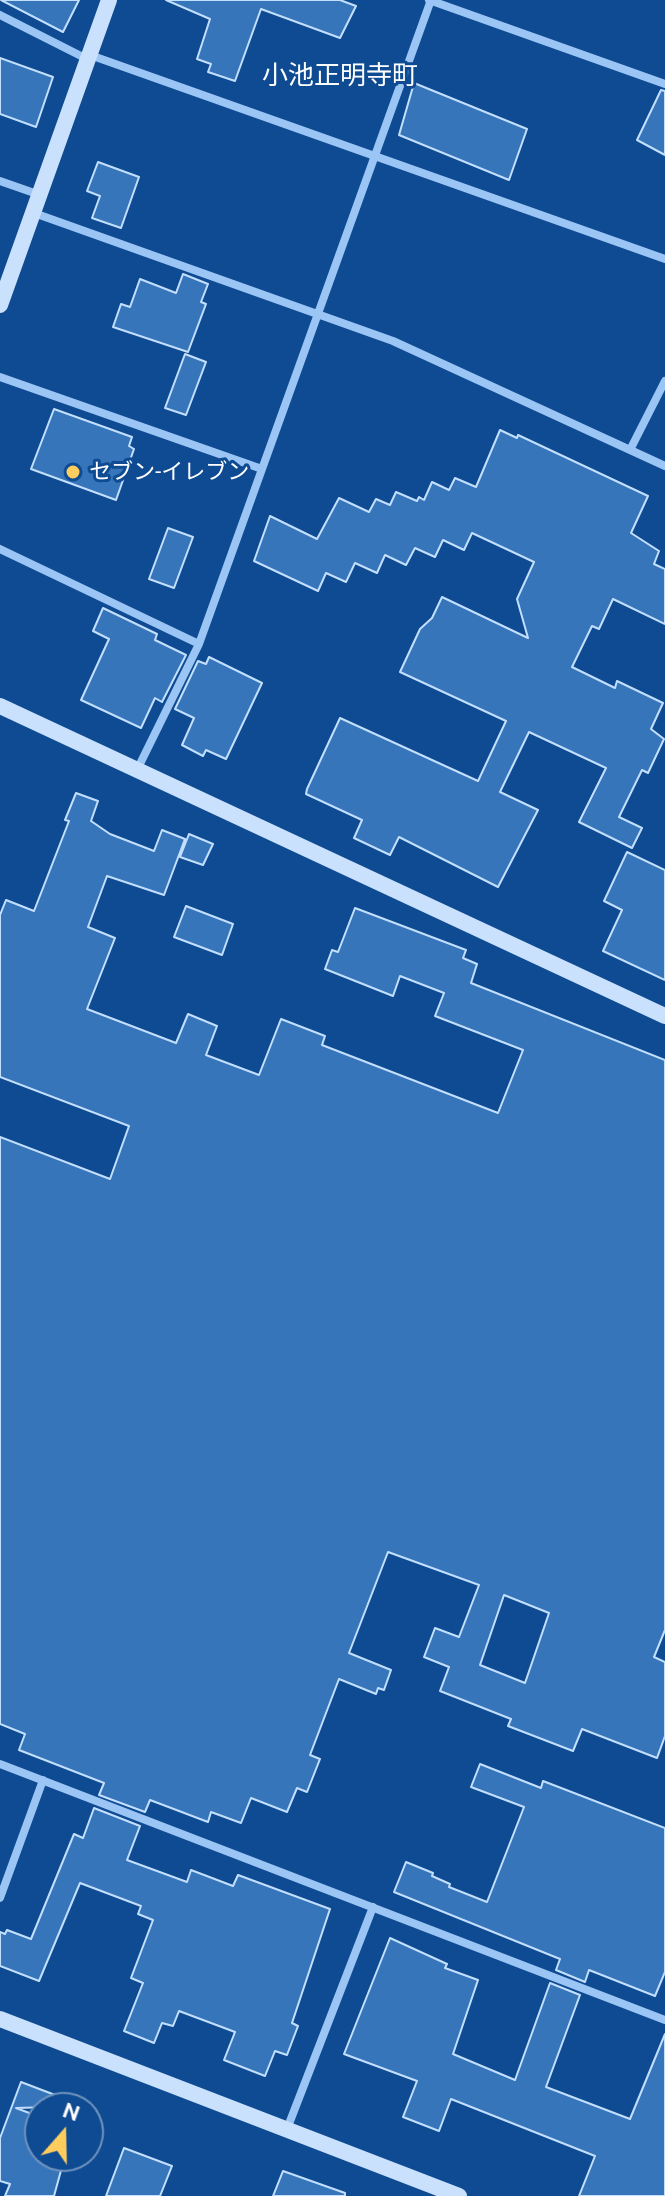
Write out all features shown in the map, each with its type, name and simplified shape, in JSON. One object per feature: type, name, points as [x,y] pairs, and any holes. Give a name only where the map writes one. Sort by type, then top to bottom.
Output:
[{"type":"street","points":[[0,305],[6,271],[34,213],[109,0]]},
{"type":"street","points":[[137,770],[199,644],[430,0],[665,84]]},
{"type":"street","points":[[0,15],[89,57],[665,259]]},
{"type":"street","points":[[0,181],[40,195]]},
{"type":"street","points":[[34,213],[393,341],[665,466]]},
{"type":"street","points":[[0,377],[262,469]]},
{"type":"street","points":[[630,450],[665,381]]},
{"type":"street","points":[[0,549],[199,644]]},
{"type":"street","points":[[0,706],[665,1016]]},
{"type":"street","points":[[0,1764],[665,2020]]},
{"type":"street","points":[[0,1898],[43,1780]]},
{"type":"street","points":[[287,2130],[373,1907]]},
{"type":"street","points":[[0,2019],[452,2195]]},
{"type":"building","points":[[1,0],[79,0],[63,32]]},
{"type":"building","points":[[166,0],[340,0],[356,6],[340,38],[261,9],[235,81],[208,72],[211,64],[197,59],[210,19]]},
{"type":"building","points":[[0,58],[53,77],[36,127],[0,114]]},
{"type":"building","points":[[414,83],[527,129],[509,180],[399,135]]},
{"type":"building","points":[[661,90],[665,91],[665,155],[637,140]]},
{"type":"building","points":[[98,162],[139,177],[121,228],[92,218],[100,196],[87,191]]},
{"type":"building","points":[[183,274],[208,284],[201,302],[206,304],[188,352],[113,327],[121,304],[130,307],[140,279],[176,293]]},
{"type":"building","points":[[185,354],[206,362],[186,415],[165,408]]},
{"type":"building","points":[[54,409],[132,437],[129,446],[134,449],[116,500],[31,469]]},
{"type":"building","points":[[500,430],[517,438],[518,435],[648,496],[631,533],[659,551],[654,564],[665,569],[665,624],[613,599],[599,629],[592,626],[572,667],[615,688],[617,681],[663,703],[651,729],[664,739],[648,773],[642,770],[619,817],[642,828],[632,848],[579,822],[606,768],[529,732],[500,792],[538,810],[498,887],[399,837],[390,855],[354,838],[362,820],[306,794],[340,718],[478,781],[506,721],[400,672],[420,629],[432,618],[442,597],[528,638],[517,599],[534,562],[472,533],[464,550],[443,540],[435,557],[415,548],[406,565],[385,555],[377,573],[355,563],[346,582],[326,573],[318,591],[254,561],[270,516],[317,539],[339,498],[369,512],[376,499],[390,505],[396,492],[417,501],[419,497],[424,500],[432,482],[449,490],[455,478],[476,487]]},
{"type":"building","points":[[168,528],[193,537],[174,588],[149,579]]},
{"type":"building","points":[[103,608],[157,634],[155,640],[186,655],[162,702],[155,698],[141,728],[81,700],[109,639],[93,631]]},
{"type":"building","points":[[209,657],[262,683],[226,759],[206,750],[203,756],[182,745],[194,718],[175,709],[198,661],[206,664]]},
{"type":"building","points":[[76,793],[98,801],[91,821],[110,834],[154,851],[162,830],[185,839],[164,895],[107,876],[88,927],[115,938],[87,1009],[176,1043],[188,1014],[217,1026],[206,1055],[259,1075],[281,1019],[325,1036],[322,1045],[498,1113],[523,1050],[435,1016],[444,993],[400,976],[393,996],[325,969],[332,950],[338,952],[355,908],[466,950],[463,958],[477,964],[471,983],[665,1060],[665,1630],[654,1657],[665,1662],[665,1736],[657,1758],[582,1729],[573,1751],[508,1726],[511,1719],[440,1691],[449,1667],[424,1657],[435,1628],[459,1637],[479,1585],[388,1552],[349,1653],[391,1670],[384,1690],[378,1688],[376,1694],[339,1679],[310,1755],[320,1759],[307,1792],[297,1788],[287,1812],[251,1798],[241,1823],[211,1812],[208,1822],[150,1800],[145,1812],[99,1795],[104,1783],[19,1750],[25,1734],[0,1724],[0,1137],[110,1179],[129,1126],[0,1077],[0,915],[6,900],[34,911],[69,821],[65,820]],"holes":[[[504,1595],[549,1613],[525,1683],[480,1665]]]},
{"type":"building","points":[[189,834],[213,844],[203,865],[180,857]]},
{"type":"building","points":[[627,852],[665,870],[665,980],[603,951],[622,910],[604,901]]},
{"type":"building","points":[[186,906],[233,924],[222,955],[174,937]]},
{"type":"building","points":[[480,1764],[541,1788],[543,1781],[665,1828],[665,1972],[655,1996],[589,1970],[585,1982],[556,1970],[560,1959],[394,1892],[406,1862],[433,1873],[432,1876],[450,1884],[449,1887],[487,1902],[524,1807],[471,1787]]},
{"type":"building","points":[[94,1808],[140,1826],[127,1860],[187,1882],[191,1870],[233,1886],[238,1875],[330,1909],[292,2023],[298,2026],[287,2055],[275,2051],[265,2076],[224,2060],[235,2032],[179,2011],[173,2026],[162,2023],[154,2043],[124,2031],[143,1983],[131,1978],[153,1920],[138,1914],[141,1906],[80,1883],[39,1981],[0,1966],[0,1932],[5,1934],[7,1930],[31,1939],[74,1834],[83,1838]]},
{"type":"building","points":[[390,1938],[447,1964],[445,1968],[478,1980],[453,2054],[515,2080],[550,1983],[580,1995],[546,2087],[630,2119],[665,2034],[665,2196],[579,2196],[595,2156],[451,2099],[439,2131],[403,2117],[417,2081],[344,2054]]},
{"type":"building","points":[[21,2082],[47,2092],[24,2092],[24,2108],[16,2108],[24,2111],[24,2172],[61,2172],[54,2196],[5,2196],[10,2184],[0,2181],[0,2138]]},
{"type":"building","points":[[124,2148],[172,2166],[160,2196],[106,2196]]},
{"type":"building","points":[[283,2171],[345,2193],[345,2196],[273,2196]]},
{"type":"place","name":"セブン-イレブン","points":[[73,472]]},
{"type":"district","name":"小池正明寺町","points":[[340,75]]}]
